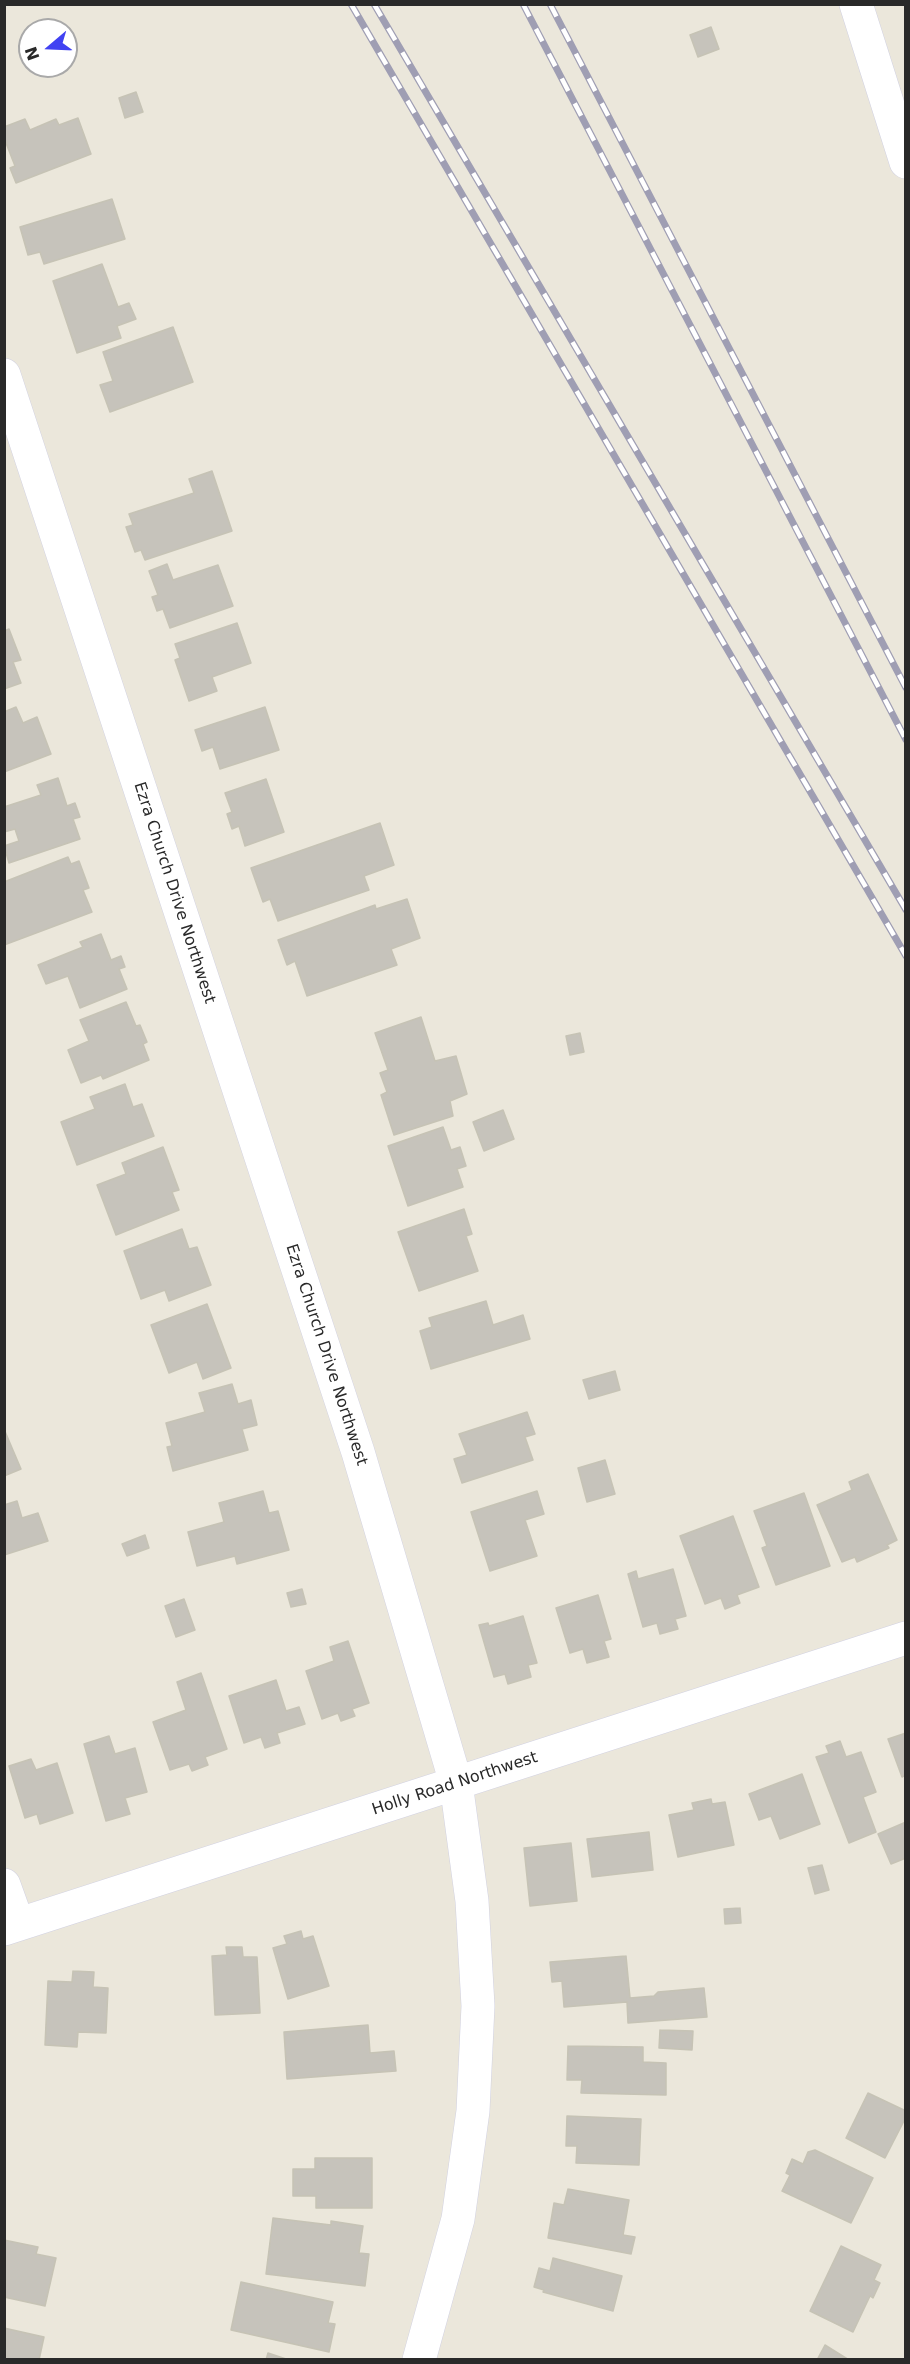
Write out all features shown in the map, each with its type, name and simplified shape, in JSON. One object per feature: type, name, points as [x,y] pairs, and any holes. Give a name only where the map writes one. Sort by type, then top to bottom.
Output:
[{"type":"street","points":[[856,4],[906,162]]},
{"type":"street","name":"Ezra Church Drive Northwest","points":[[4,375],[358,1452],[456,1783],[472,1901],[478,2006],[473,2111],[458,2219],[419,2360]]},
{"type":"street","name":"Holly Road Northwest","points":[[11,1927],[906,1638]]},
{"type":"street","points":[[4,1884],[11,1927]]},
{"type":"building","points":[[711,27],[719,49],[698,57],[690,35]]},
{"type":"building","points":[[136,92],[143,112],[125,118],[119,98]]},
{"type":"building","points":[[78,118],[91,154],[16,183],[10,168],[15,166],[4,138],[4,127],[25,119],[30,130],[56,119],[59,125]]},
{"type":"building","points":[[112,199],[125,239],[44,264],[40,252],[28,255],[20,227]]},
{"type":"building","points":[[102,264],[118,307],[129,303],[136,319],[117,326],[121,338],[77,353],[53,281]]},
{"type":"building","points":[[173,327],[193,382],[110,412],[100,385],[113,381],[103,352]]},
{"type":"building","points":[[212,471],[232,531],[145,560],[141,550],[135,552],[126,527],[133,525],[129,514],[194,493],[189,479]]},
{"type":"building","points":[[167,564],[173,580],[218,565],[233,606],[170,628],[163,609],[157,611],[152,597],[158,595],[149,571]]},
{"type":"building","points":[[237,623],[251,663],[212,677],[217,691],[189,701],[175,660],[180,658],[175,644]]},
{"type":"building","points":[[9,629],[21,660],[13,662],[21,683],[4,689],[4,631]]},
{"type":"building","points":[[16,707],[23,723],[37,717],[51,754],[4,772],[4,712]]},
{"type":"building","points":[[265,707],[279,750],[220,769],[213,747],[202,751],[195,730]]},
{"type":"building","points":[[58,778],[67,806],[75,803],[80,817],[73,819],[80,839],[9,863],[4,846],[19,841],[15,829],[4,832],[4,807],[41,795],[37,785]]},
{"type":"building","points":[[266,779],[284,832],[245,846],[239,826],[232,829],[227,814],[232,812],[225,793]]},
{"type":"building","points":[[380,823],[394,865],[364,876],[369,890],[278,921],[270,899],[263,902],[251,868]]},
{"type":"building","points":[[68,857],[71,864],[79,861],[89,888],[83,890],[92,912],[4,945],[4,882]]},
{"type":"building","points":[[407,899],[420,938],[391,949],[397,965],[307,996],[295,961],[287,965],[278,940],[375,905],[376,909]]},
{"type":"building","points":[[101,934],[111,960],[121,956],[125,967],[119,969],[127,989],[80,1008],[68,976],[46,984],[38,965],[83,947],[80,942]]},
{"type":"building","points":[[126,1002],[136,1026],[140,1025],[147,1042],[143,1044],[149,1060],[103,1079],[101,1075],[81,1083],[68,1050],[89,1041],[80,1020]]},
{"type":"building","points":[[421,1017],[435,1061],[456,1056],[467,1094],[450,1101],[453,1116],[394,1135],[381,1095],[387,1092],[380,1073],[388,1070],[375,1033]]},
{"type":"building","points":[[580,1033],[584,1052],[570,1055],[566,1036]]},
{"type":"building","points":[[125,1084],[133,1107],[142,1104],[154,1136],[77,1165],[61,1122],[95,1109],[90,1097]]},
{"type":"building","points":[[503,1110],[514,1139],[484,1151],[473,1122]]},
{"type":"building","points":[[443,1127],[451,1150],[460,1147],[466,1166],[457,1169],[463,1187],[408,1206],[388,1146]]},
{"type":"building","points":[[163,1147],[179,1190],[172,1192],[179,1210],[116,1235],[97,1185],[126,1174],[122,1163]]},
{"type":"building","points":[[464,1209],[472,1234],[466,1236],[478,1271],[419,1291],[398,1232]]},
{"type":"building","points":[[182,1229],[189,1249],[197,1247],[211,1285],[169,1301],[165,1290],[141,1299],[124,1251]]},
{"type":"building","points":[[486,1301],[493,1325],[523,1315],[530,1339],[431,1369],[420,1331],[432,1327],[429,1318]]},
{"type":"building","points":[[207,1304],[231,1368],[203,1379],[197,1362],[169,1373],[151,1325]]},
{"type":"building","points":[[615,1371],[620,1390],[589,1399],[583,1380]]},
{"type":"building","points":[[232,1384],[238,1404],[251,1400],[257,1425],[242,1429],[248,1450],[173,1471],[167,1447],[172,1446],[166,1423],[205,1412],[199,1393]]},
{"type":"building","points":[[527,1412],[535,1434],[525,1437],[533,1460],[462,1483],[454,1459],[467,1455],[459,1434]]},
{"type":"building","points":[[4,1429],[21,1469],[4,1476]]},
{"type":"building","points":[[605,1460],[615,1494],[587,1502],[578,1468]]},
{"type":"building","points":[[868,1474],[897,1540],[887,1545],[889,1548],[857,1562],[855,1557],[842,1562],[817,1505],[852,1490],[849,1482]]},
{"type":"building","points":[[263,1491],[269,1513],[278,1511],[289,1550],[237,1564],[235,1556],[197,1566],[188,1532],[224,1522],[219,1503]]},
{"type":"building","points":[[537,1491],[544,1514],[525,1520],[537,1556],[490,1571],[471,1512]]},
{"type":"building","points":[[804,1493],[830,1566],[776,1585],[762,1548],[767,1546],[754,1511]]},
{"type":"building","points":[[17,1501],[22,1518],[38,1513],[48,1541],[4,1555],[4,1505]]},
{"type":"building","points":[[733,1516],[759,1587],[737,1595],[740,1603],[725,1609],[721,1598],[705,1604],[680,1536]]},
{"type":"building","points":[[145,1535],[149,1548],[127,1556],[122,1544]]},
{"type":"building","points":[[673,1569],[686,1616],[675,1619],[678,1629],[660,1634],[657,1623],[643,1627],[628,1574],[636,1571],[638,1579]]},
{"type":"building","points":[[302,1589],[306,1604],[291,1607],[287,1593]]},
{"type":"building","points":[[598,1595],[611,1639],[604,1641],[609,1657],[587,1663],[583,1649],[570,1653],[556,1608]]},
{"type":"building","points":[[184,1599],[195,1630],[176,1637],[165,1606]]},
{"type":"building","points":[[523,1616],[537,1663],[528,1665],[531,1677],[508,1684],[505,1674],[494,1677],[479,1625],[488,1623],[489,1626]]},
{"type":"building","points":[[348,1641],[369,1703],[352,1709],[355,1716],[341,1721],[338,1713],[322,1719],[306,1671],[334,1661],[330,1647]]},
{"type":"building","points":[[201,1673],[227,1749],[205,1757],[208,1765],[192,1771],[189,1764],[170,1770],[153,1722],[186,1710],[177,1682]]},
{"type":"building","points":[[276,1680],[286,1711],[299,1707],[305,1724],[277,1733],[280,1743],[265,1748],[261,1737],[244,1743],[229,1696]]},
{"type":"building","points":[[906,1733],[906,1775],[902,1777],[888,1739]]},
{"type":"building","points":[[109,1736],[115,1754],[135,1748],[147,1792],[125,1798],[130,1814],[106,1821],[84,1744]]},
{"type":"building","points":[[840,1741],[846,1757],[861,1752],[876,1792],[863,1797],[876,1832],[849,1843],[816,1757],[829,1753],[826,1746]]},
{"type":"building","points":[[31,1759],[36,1770],[57,1763],[73,1813],[40,1824],[37,1814],[25,1818],[9,1766]]},
{"type":"building","points":[[802,1774],[820,1824],[780,1839],[771,1816],[759,1820],[749,1794]]},
{"type":"building","points":[[711,1799],[712,1804],[725,1802],[734,1845],[678,1857],[669,1815],[694,1810],[692,1803]]},
{"type":"building","points":[[906,1822],[906,1858],[891,1864],[878,1834]]},
{"type":"building","points":[[649,1832],[653,1870],[592,1877],[587,1839]]},
{"type":"building","points":[[571,1843],[577,1901],[530,1906],[524,1848]]},
{"type":"building","points":[[822,1865],[829,1890],[815,1894],[808,1868]]},
{"type":"building","points":[[740,1908],[741,1923],[725,1924],[724,1909]]},
{"type":"building","points":[[301,1931],[303,1939],[313,1936],[329,1986],[288,1999],[273,1948],[287,1944],[284,1936]]},
{"type":"building","points":[[226,1947],[242,1947],[243,1957],[257,1957],[260,2013],[215,2015],[212,1956],[227,1955]]},
{"type":"building","points":[[626,1956],[630,1998],[654,1996],[658,1992],[704,1988],[707,2017],[628,2023],[627,2002],[564,2007],[562,1981],[552,1982],[550,1962]]},
{"type":"building","points":[[73,1971],[94,1972],[93,1987],[108,1988],[106,2033],[78,2032],[77,2047],[45,2045],[48,1981],[72,1982]]},
{"type":"building","points":[[368,2025],[370,2053],[394,2051],[396,2071],[287,2079],[284,2032]]},
{"type":"building","points":[[660,2030],[693,2031],[692,2050],[659,2048]]},
{"type":"building","points":[[568,2046],[643,2047],[643,2062],[666,2063],[666,2095],[581,2093],[582,2080],[567,2080]]},
{"type":"building","points":[[868,2093],[906,2111],[906,2117],[885,2158],[846,2138]]},
{"type":"building","points":[[567,2116],[641,2119],[639,2165],[576,2163],[577,2146],[566,2146]]},
{"type":"building","points":[[815,2150],[873,2178],[851,2223],[782,2191],[790,2175],[786,2173],[792,2159],[803,2164],[808,2152]]},
{"type":"building","points":[[315,2158],[372,2158],[372,2208],[316,2208],[316,2196],[293,2196],[293,2169],[315,2169]]},
{"type":"building","points":[[568,2189],[629,2200],[623,2235],[635,2237],[631,2254],[548,2238],[554,2203],[564,2205]]},
{"type":"building","points":[[273,2218],[331,2225],[331,2221],[363,2226],[359,2253],[369,2254],[365,2286],[266,2274]]},
{"type":"building","points":[[4,2240],[38,2247],[36,2254],[56,2258],[45,2306],[4,2297]]},
{"type":"building","points":[[841,2246],[881,2265],[874,2280],[880,2283],[873,2298],[870,2296],[853,2332],[810,2311]]},
{"type":"building","points":[[553,2258],[622,2276],[613,2311],[543,2292],[544,2290],[534,2287],[539,2268],[550,2271]]},
{"type":"building","points":[[241,2282],[333,2302],[328,2323],[335,2324],[329,2352],[231,2330]]},
{"type":"building","points":[[4,2328],[44,2337],[39,2360],[4,2360]]},
{"type":"building","points":[[825,2345],[849,2360],[817,2360]]},
{"type":"building","points":[[268,2353],[289,2360],[266,2360]]},
{"type":"railway","points":[[351,4],[906,956]]},
{"type":"railway","points":[[374,4],[906,910]]},
{"type":"railway","points":[[523,4],[906,740]]},
{"type":"railway","points":[[550,4],[906,688]]}]
